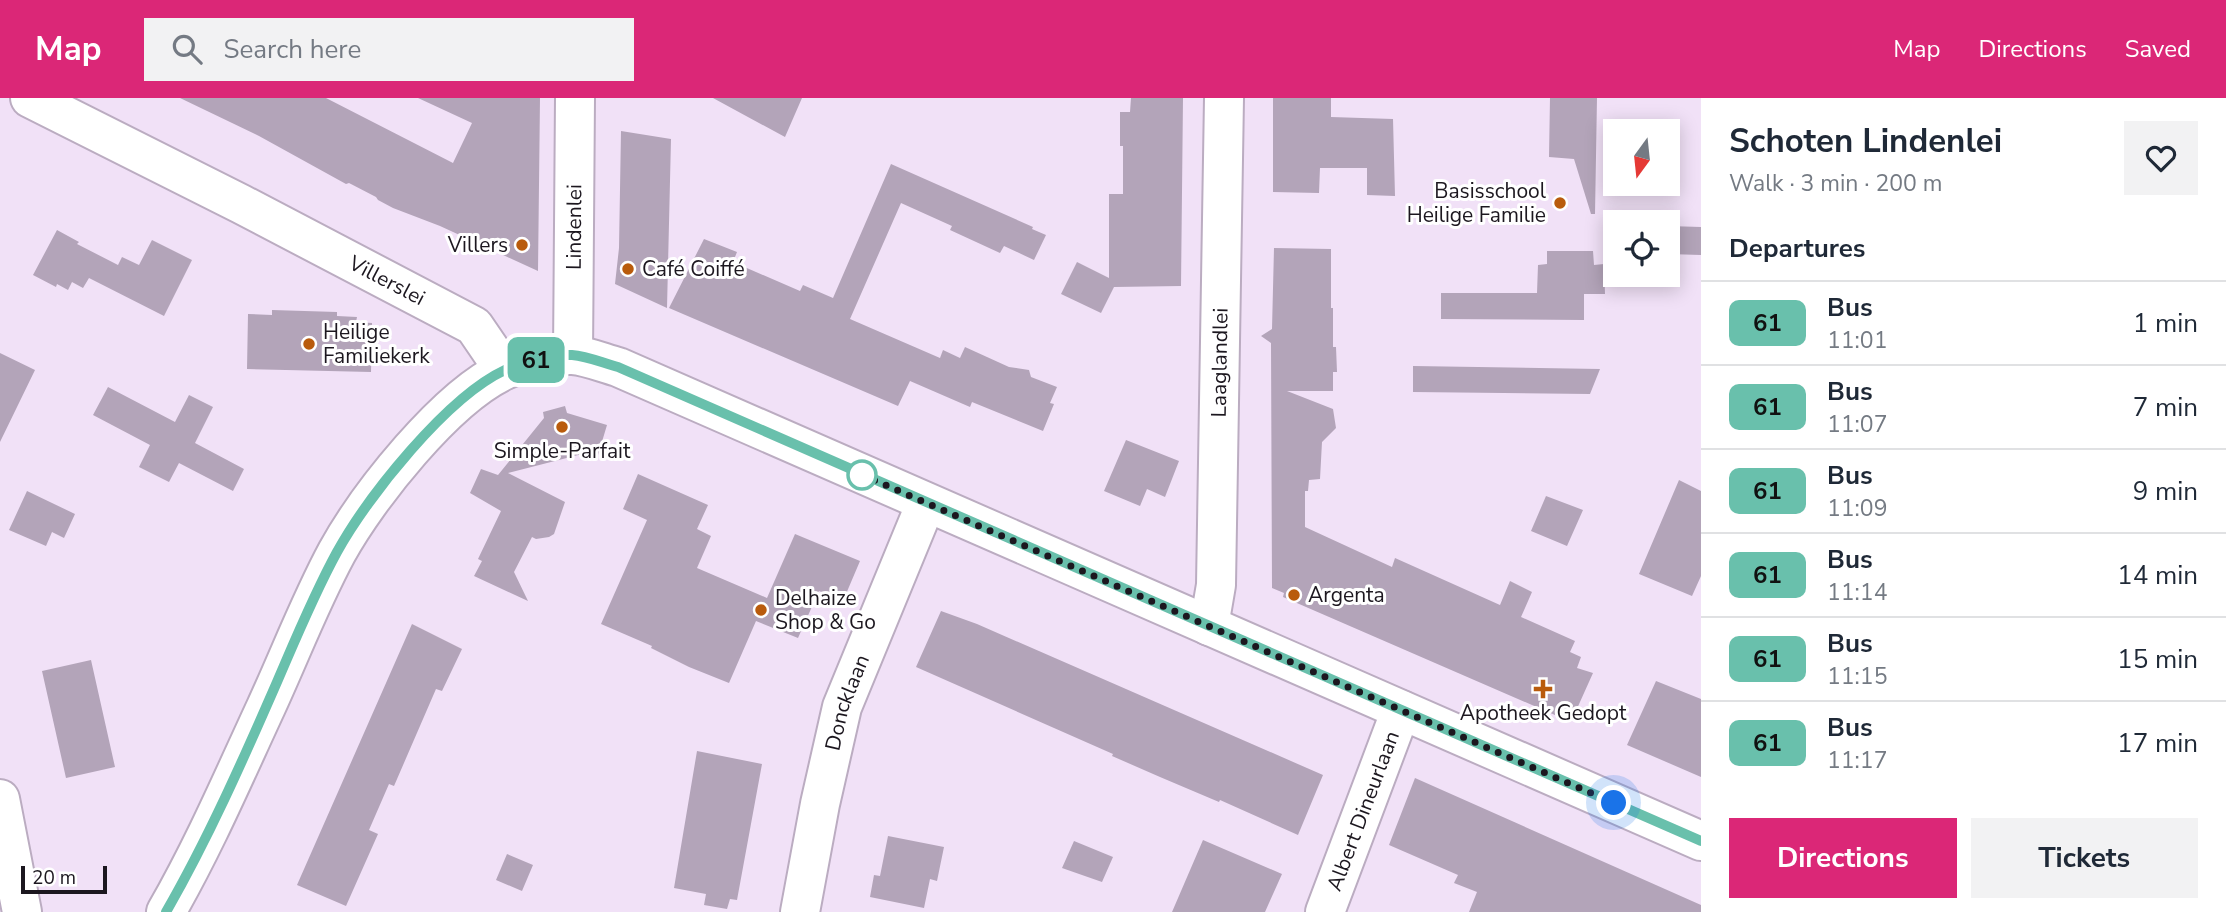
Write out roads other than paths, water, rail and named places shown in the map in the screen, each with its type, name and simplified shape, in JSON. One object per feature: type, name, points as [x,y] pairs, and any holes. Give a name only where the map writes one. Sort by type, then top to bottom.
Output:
[{"type":"street","name":"Villerslei","points":[[30,98],[474,326],[504,370]]},
{"type":"street","name":"Lindenlei","points":[[573,355],[575,98]]},
{"type":"street","name":"Laaglandlei","points":[[1209,626],[1216,585],[1224,98]]},
{"type":"street","points":[[166,912],[191,869],[312,603],[354,524],[401,461],[455,405],[504,370],[553,356],[573,355],[618,367],[1701,841]]},
{"type":"street","name":"Doncklaan","points":[[800,912],[842,707],[926,503]]},
{"type":"street","name":"Albert Dineurlaan","points":[[1325,912],[1401,710]]},
{"type":"street","points":[[0,799],[22,912]]},
{"type":"place","name":"Basisschool Heilige Familie","points":[[1560,203]]},
{"type":"place","name":"Villers","points":[[522,245]]},
{"type":"place","name":"Café Coiffé","points":[[628,269]]},
{"type":"place","name":"Heilige Familiekerk","points":[[309,344]]},
{"type":"place","name":"Simple-Parfait","points":[[562,427]]},
{"type":"place","name":"Argenta","points":[[1294,595]]},
{"type":"place","name":"Delhaize Shop & Go","points":[[761,610]]},
{"type":"place","name":"Apotheek Gedopt","points":[[1543,689]]}]
